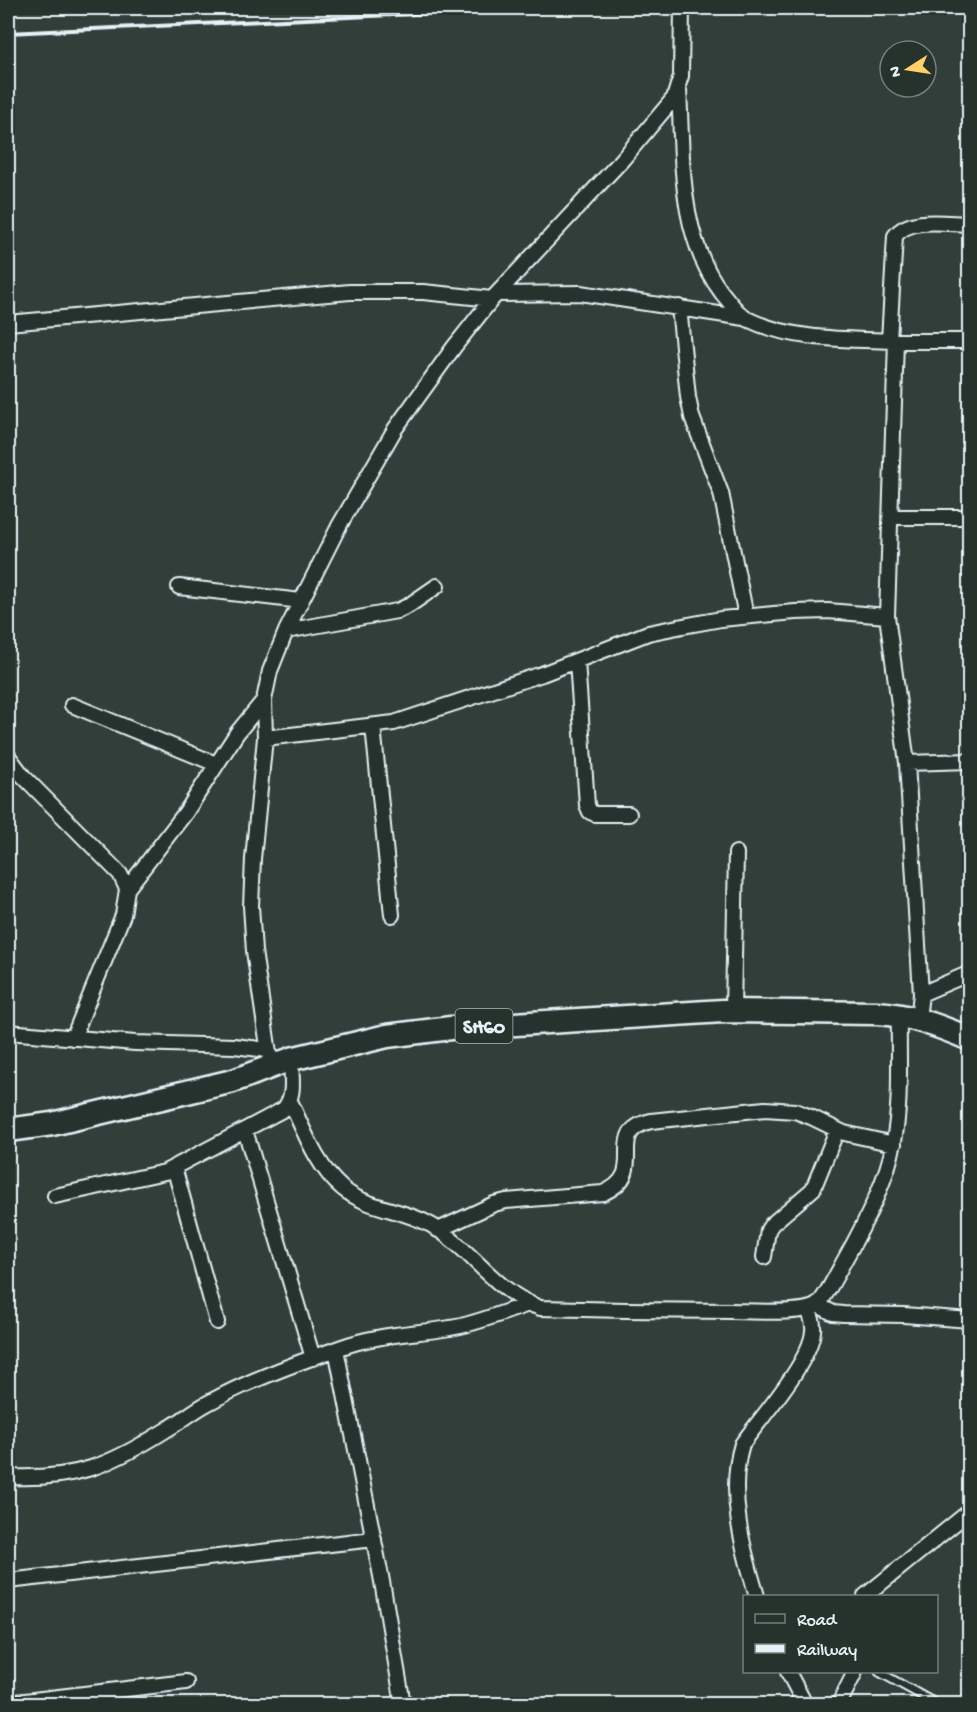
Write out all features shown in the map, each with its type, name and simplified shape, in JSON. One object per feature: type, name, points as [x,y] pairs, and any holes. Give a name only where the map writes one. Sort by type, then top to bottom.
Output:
[{"type":"main road","name":"SH60","points":[[8,1130],[52,1124],[233,1081],[277,1059],[387,1036],[451,1028],[733,1011],[908,1016],[969,1039]]},
{"type":"street","points":[[682,8],[682,62],[679,87],[685,192],[690,226],[698,251],[718,286],[734,308],[745,318]]},
{"type":"street","points":[[679,87],[666,109],[622,160],[495,296],[454,347],[395,429],[339,526],[286,631],[270,671],[264,700],[265,738],[253,859],[251,906],[254,951],[277,1059],[291,1101],[313,1149],[326,1170],[342,1188],[369,1203],[418,1219],[438,1230],[460,1247],[499,1284],[529,1304],[540,1308],[630,1310],[778,1311],[813,1307],[843,1314],[904,1315],[969,1320]]},
{"type":"street","points":[[757,1595],[743,1540],[737,1498],[738,1458],[742,1444],[807,1351],[813,1333],[813,1307],[855,1241],[890,1162],[908,1016],[921,994],[907,763],[887,616],[896,236],[901,229],[917,224],[969,224]]},
{"type":"street","points":[[8,323],[350,292],[423,292],[495,296],[580,293],[745,318],[763,326],[819,338],[969,341]]},
{"type":"street","points":[[680,307],[690,407],[721,494],[746,616]]},
{"type":"street","points":[[890,517],[969,517]]},
{"type":"street","points":[[286,631],[397,611],[436,586]]},
{"type":"street","points":[[179,587],[301,601]]},
{"type":"street","points":[[265,738],[394,723],[577,661],[648,633],[746,616],[828,612],[887,616]]},
{"type":"street","points":[[577,661],[587,805],[590,812],[595,814],[629,814]]},
{"type":"street","points":[[73,1038],[123,915],[127,889],[174,829],[242,726],[264,700]]},
{"type":"street","points":[[72,705],[216,764]]},
{"type":"street","points":[[373,726],[392,915]]},
{"type":"street","points":[[8,756],[23,776],[120,874],[127,889]]},
{"type":"street","points":[[907,763],[969,760]]},
{"type":"street","points":[[733,1011],[736,853]]},
{"type":"street","points":[[921,994],[969,973]]},
{"type":"street","points":[[8,1032],[135,1043],[234,1046],[277,1059]]},
{"type":"street","points":[[55,1196],[165,1172],[284,1109],[291,1101]]},
{"type":"street","points":[[438,1230],[494,1204],[506,1201],[584,1196],[603,1193],[615,1188],[626,1174],[629,1134],[641,1124],[765,1109],[783,1109],[811,1117],[860,1138],[894,1144]]},
{"type":"street","points":[[245,1130],[313,1358]]},
{"type":"street","points":[[764,1257],[768,1230],[813,1189],[837,1130]]},
{"type":"street","points":[[174,1167],[217,1322]]},
{"type":"street","points":[[8,1477],[46,1478],[69,1475],[101,1466],[164,1432],[214,1400],[336,1349],[365,1340],[453,1328],[529,1304]]},
{"type":"street","points":[[336,1349],[404,1704]]},
{"type":"street","points":[[866,1595],[969,1511]]},
{"type":"street","points":[[8,1581],[374,1539]]},
{"type":"street","points":[[789,1673],[805,1704]]},
{"type":"street","points":[[839,1704],[854,1673]]},
{"type":"street","points":[[8,1703],[186,1682]]},
{"type":"lane","points":[[883,1673],[937,1704]]},
{"type":"railway","points":[[8,33],[543,8]]}]
